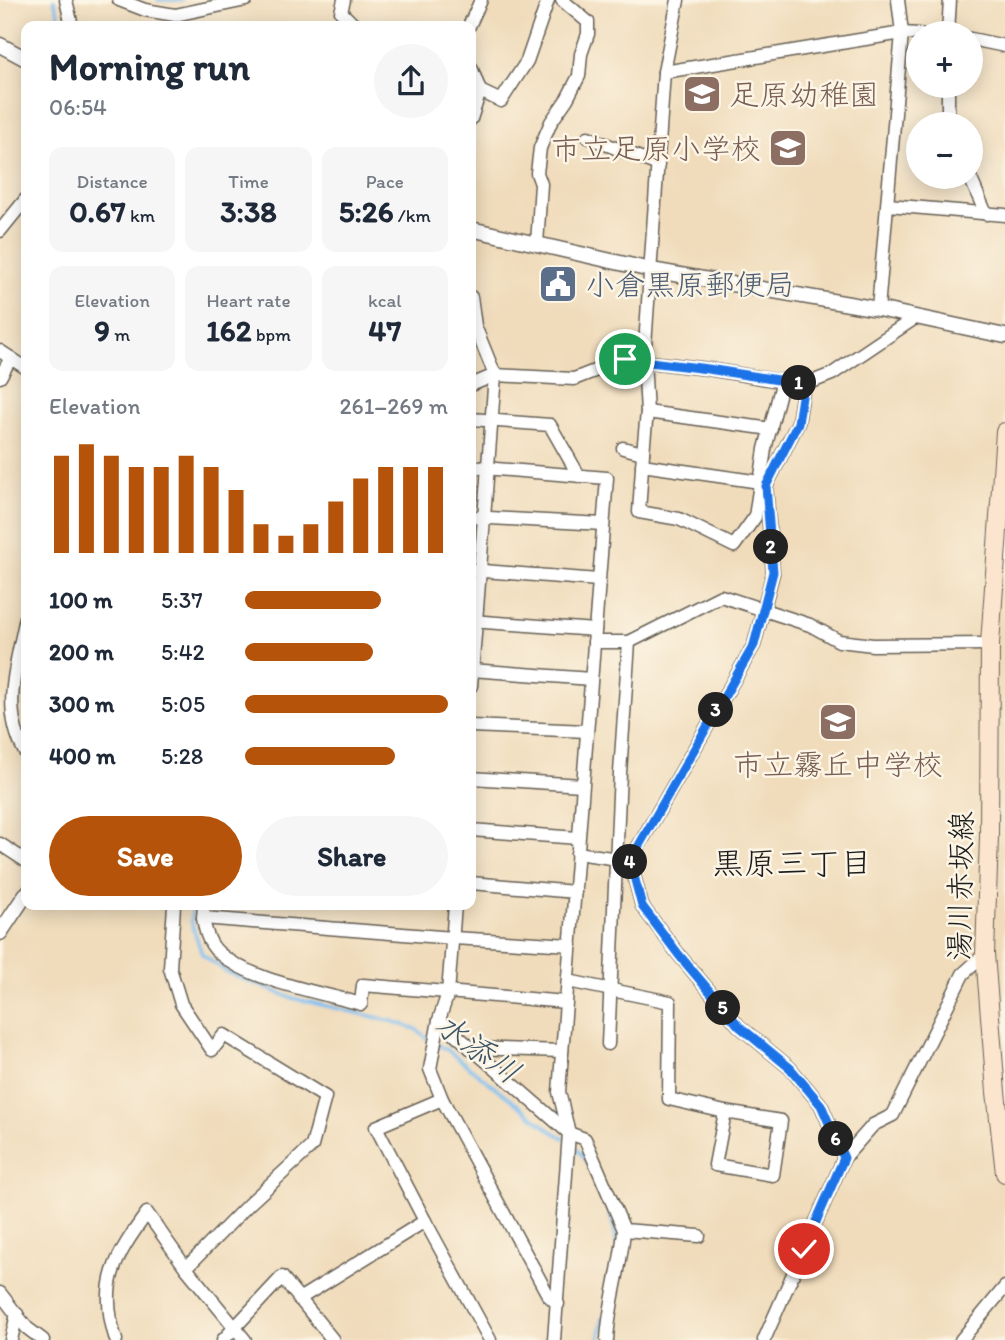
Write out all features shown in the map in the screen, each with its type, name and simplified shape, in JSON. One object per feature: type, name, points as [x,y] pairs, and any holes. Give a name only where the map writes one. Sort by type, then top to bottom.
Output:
[{"type":"main road","name":"湯川赤坂線","points":[[1005,432],[990,644],[989,837],[985,954],[1005,1173]]},
{"type":"street","points":[[66,0],[71,21]]},
{"type":"street","points":[[119,0],[145,10],[175,15],[246,0]]},
{"type":"street","points":[[344,0],[341,12],[350,21]]},
{"type":"street","points":[[471,21],[481,0]]},
{"type":"street","points":[[476,79],[481,91],[501,101],[527,61],[548,0]]},
{"type":"street","points":[[537,244],[541,184],[537,173],[540,148],[551,121],[579,76],[581,54],[588,34],[588,22],[562,0]]},
{"type":"street","points":[[678,0],[664,72],[644,360],[647,412],[639,512],[679,519],[734,546],[755,517],[760,482],[783,380]]},
{"type":"street","points":[[877,309],[902,33],[898,0]]},
{"type":"street","points":[[949,21],[950,0]]},
{"type":"street","points":[[664,72],[906,33]]},
{"type":"street","points":[[983,41],[1005,46]]},
{"type":"street","points":[[0,45],[21,56]]},
{"type":"street","points":[[476,105],[481,91]]},
{"type":"street","points":[[588,137],[658,165]]},
{"type":"street","points":[[975,189],[986,214]]},
{"type":"street","points":[[0,231],[21,205]]},
{"type":"street","points":[[888,205],[1005,215]]},
{"type":"street","points":[[476,230],[651,270],[877,309],[1005,336]]},
{"type":"street","points":[[476,383],[495,374],[574,379],[625,359],[804,384],[832,374],[915,318]]},
{"type":"street","points":[[476,333],[495,374],[488,468],[477,518],[476,571],[598,580]]},
{"type":"street","points":[[0,377],[6,354],[21,364]]},
{"type":"street","points":[[623,860],[754,645],[773,572],[766,486],[798,423],[804,384]]},
{"type":"street","points":[[647,412],[771,429]]},
{"type":"street","points":[[476,419],[550,425],[579,476]]},
{"type":"street","points":[[623,448],[643,459],[760,482]]},
{"type":"street","points":[[476,467],[607,478],[559,1092],[569,1133],[554,1340]]},
{"type":"street","points":[[477,518],[603,524]]},
{"type":"street","points":[[476,621],[629,642],[721,596],[810,625],[839,641],[873,645],[990,644]]},
{"type":"street","points":[[21,634],[6,687],[12,723],[21,743]]},
{"type":"street","points":[[608,1044],[609,990],[623,860],[629,642]]},
{"type":"street","points":[[476,670],[591,679]]},
{"type":"street","points":[[476,726],[587,731]]},
{"type":"street","points":[[476,778],[582,785]]},
{"type":"street","points":[[476,830],[578,838]]},
{"type":"street","points":[[0,844],[21,858]]},
{"type":"street","points":[[577,853],[623,860]]},
{"type":"street","points":[[623,860],[642,906],[679,955],[739,1026],[790,1068],[821,1105],[844,1158]]},
{"type":"street","points":[[476,883],[575,892]]},
{"type":"street","points":[[0,933],[21,902]]},
{"type":"street","points":[[174,910],[170,968],[181,1004],[212,1050],[224,1035],[326,1097],[312,1146],[249,1204],[186,1268]]},
{"type":"street","points":[[455,910],[448,993],[439,1020],[430,1069],[442,1098],[548,1295],[558,1304]]},
{"type":"street","points":[[566,1002],[363,985],[361,1004],[257,975],[234,964],[216,951],[205,933],[203,911],[453,938],[570,945]]},
{"type":"street","points":[[764,1340],[844,1158],[873,1125],[893,1115],[963,974],[985,954]]},
{"type":"street","points":[[568,981],[670,1002],[669,1099],[781,1121],[773,1175],[715,1165],[725,1112]]},
{"type":"street","points":[[439,1020],[569,1133],[585,1139],[624,1230],[621,1264],[609,1308],[607,1340]]},
{"type":"street","points":[[470,1048],[562,1051]]},
{"type":"street","points":[[442,1098],[376,1127],[491,1340]]},
{"type":"street","points":[[116,1340],[109,1319],[109,1283],[124,1245],[148,1213],[186,1268],[245,1340]]},
{"type":"street","points":[[299,1299],[425,1221]]},
{"type":"street","points":[[624,1230],[699,1236]]},
{"type":"street","points":[[223,1340],[282,1277],[333,1340]]},
{"type":"street","points":[[961,1340],[1005,1287]]},
{"type":"street","points":[[0,1293],[27,1328],[43,1340]]},
{"type":"street","points":[[11,1340],[17,1314]]},
{"type":"waterway","name":"水添川","points":[[54,0],[60,21]]},
{"type":"waterway","points":[[158,0],[182,0]]},
{"type":"waterway","name":"水添川","points":[[192,910],[191,921],[202,954],[228,973],[292,998],[416,1029],[432,1042]]},
{"type":"waterway","name":"水添川","points":[[438,1045],[564,1138]]},
{"type":"waterway","name":"水添川","points":[[573,1145],[590,1166],[602,1192],[617,1245]]},
{"type":"waterway","name":"水添川","points":[[599,1340],[603,1318]]},
{"type":"place","name":"足原幼稚園","points":[[702,94]]},
{"type":"place","name":"市立足原小学校","points":[[788,148]]},
{"type":"place","name":"小倉黒原郵便局","points":[[558,284]]},
{"type":"place","name":"市立霧丘中学校","points":[[838,722]]},
{"type":"district","name":"黒原三丁目","points":[[792,863]]},
{"type":"route","points":[[625,359],[804,384],[798,423],[766,486],[773,572],[754,645],[630,861],[642,906],[679,955],[739,1026],[790,1068],[821,1105],[844,1158],[804,1249]]}]
